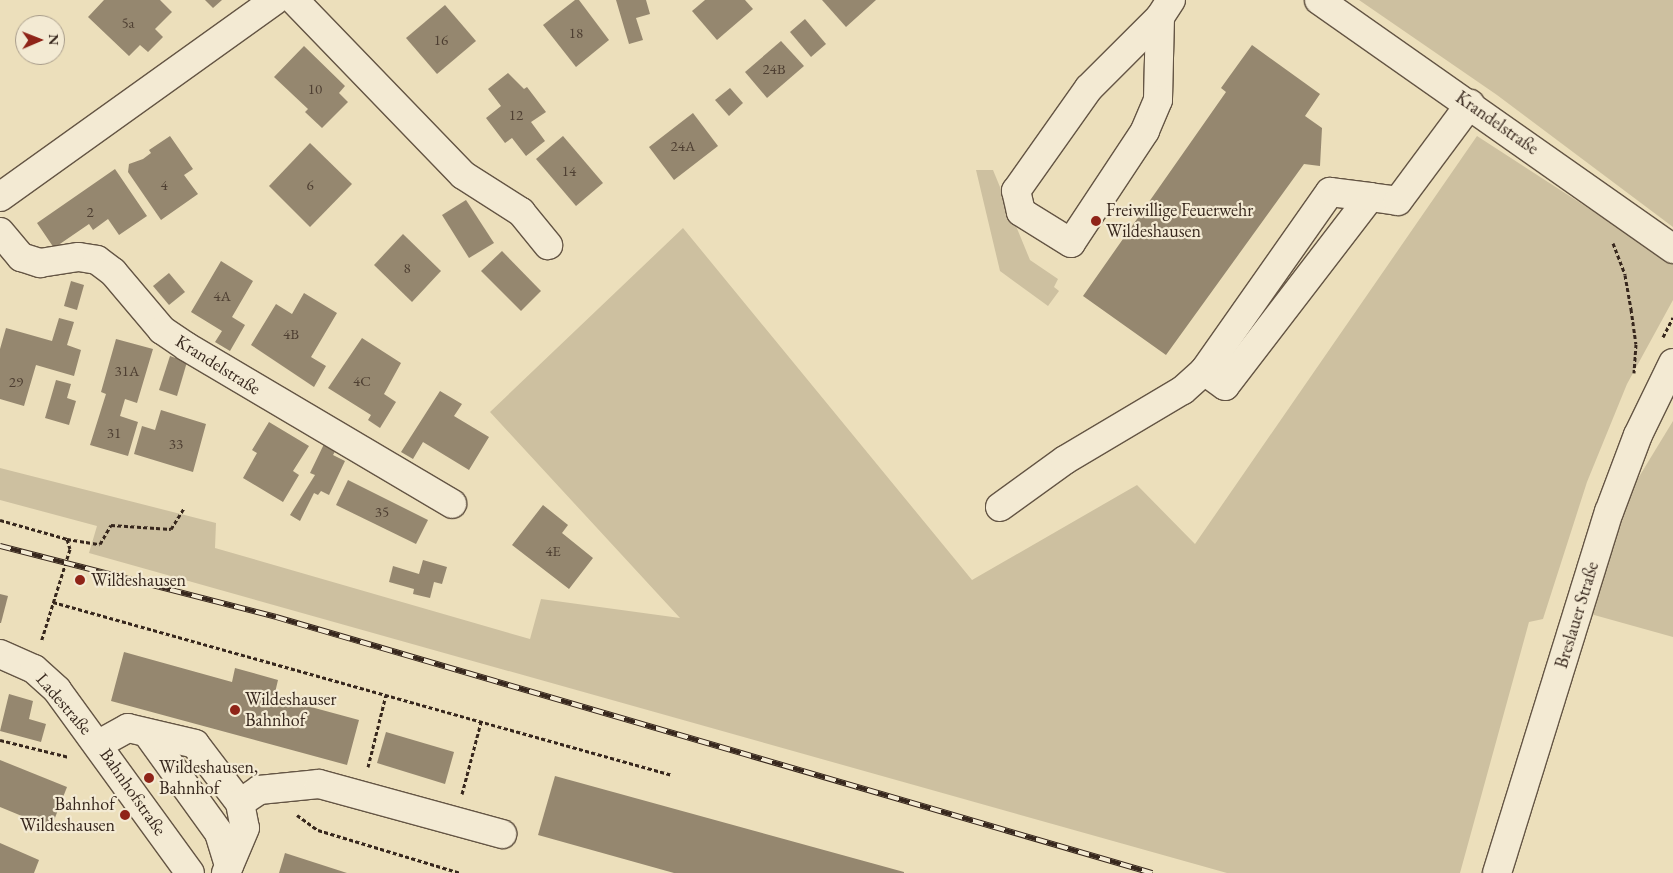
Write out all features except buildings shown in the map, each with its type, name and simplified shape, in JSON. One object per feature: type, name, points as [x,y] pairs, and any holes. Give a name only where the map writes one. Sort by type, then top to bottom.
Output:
[{"type":"street","points":[[0,197],[275,0]]},
{"type":"street","points":[[294,0],[464,175],[521,212],[548,245]]},
{"type":"street","name":"Krandelstraße","points":[[1321,0],[1673,249]]},
{"type":"street","points":[[1166,9],[1158,100],[1145,131],[1072,243],[1021,212],[1016,192],[1089,88],[1166,9]]},
{"type":"street","points":[[1000,507],[1065,460],[1183,390],[1204,371],[1330,192],[1398,200],[1470,104]]},
{"type":"street","name":"Krandelstraße","points":[[0,232],[22,256],[40,263],[79,257],[97,260],[113,272],[162,330],[186,347],[452,504]]},
{"type":"street","name":"Breslauer Straße","points":[[1498,873],[1609,512],[1638,435],[1673,363]]},
{"type":"street","name":"Ladestraße","points":[[0,654],[34,668],[57,690],[99,744]]},
{"type":"street","name":"Bahnhofstraße","points":[[190,873],[99,744],[128,728],[195,744],[250,796],[245,828],[228,870]]},
{"type":"street","points":[[147,732],[220,833],[228,870]]},
{"type":"street","points":[[250,796],[319,784],[502,834]]},
{"type":"path","points":[[1610,236],[1625,275],[1631,309],[1636,344],[1634,384]]},
{"type":"path","points":[[0,520],[66,539],[100,544],[111,525],[171,529],[184,508]]},
{"type":"path","points":[[34,668],[70,549],[66,539]]},
{"type":"path","points":[[53,602],[672,776]]},
{"type":"path","points":[[361,794],[386,695]]},
{"type":"path","points":[[455,821],[481,722]]},
{"type":"path","points":[[0,740],[73,758],[99,744]]},
{"type":"path","points":[[250,796],[318,830],[460,873]]},
{"type":"shaded area","points":[[1359,0],[1673,0],[1673,227],[1497,95]]},
{"type":"shaded area","points":[[1477,136],[1673,263],[1673,300],[1627,384],[1587,482],[1543,619],[1529,622],[1460,873],[1227,873],[89,553],[97,526],[0,500],[0,468],[216,523],[215,548],[530,639],[541,599],[680,618],[490,412],[683,228],[972,580],[1137,485],[1195,544]]},
{"type":"shaded area","points":[[976,170],[993,170],[1030,260],[1058,279],[1054,287],[1059,291],[1048,306],[1000,271]]},
{"type":"shaded area","points":[[1673,421],[1673,637],[1587,613],[1620,508]]},
{"type":"railway","points":[[0,546],[276,617],[1152,873]]},
{"type":"place","name":"Freiwillige Feuerwehr Wildeshausen","points":[[1096,221]]},
{"type":"place","name":"Wildeshausen","points":[[80,580]]},
{"type":"place","name":"Wildeshauser Bahnhof","points":[[235,710]]},
{"type":"place","name":"Wildeshausen, Bahnhof","points":[[149,778]]},
{"type":"place","name":"Bahnhof Wildeshausen","points":[[125,815]]}]
